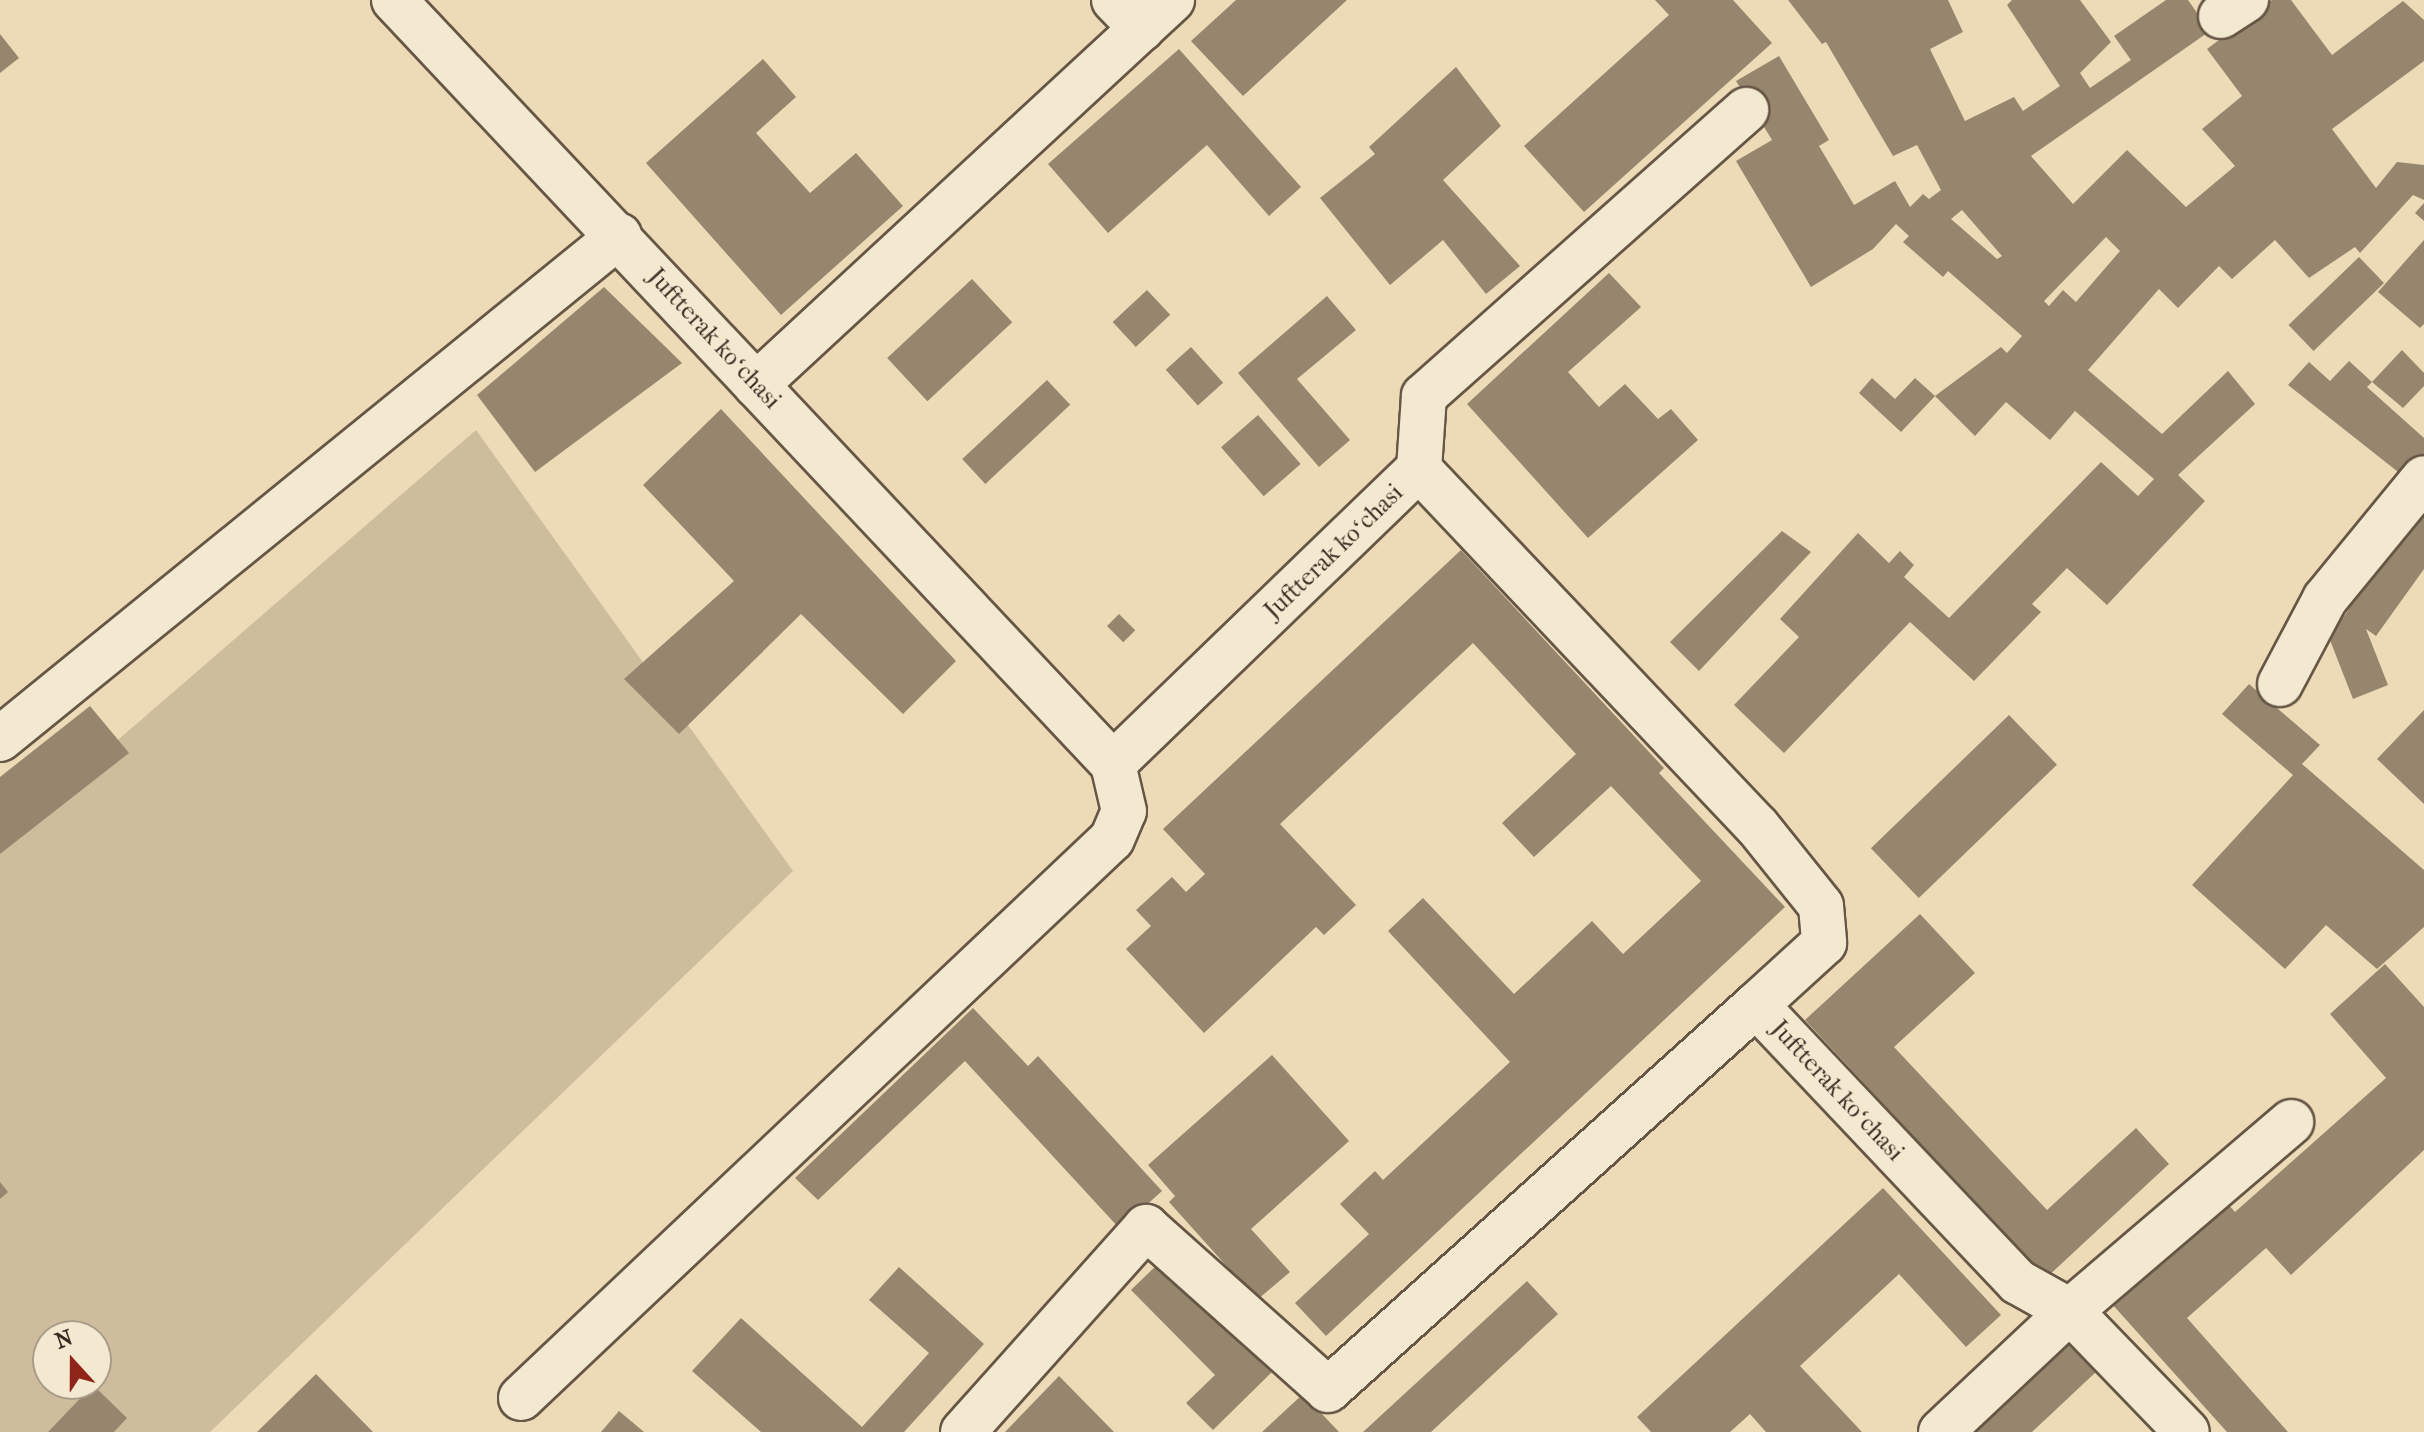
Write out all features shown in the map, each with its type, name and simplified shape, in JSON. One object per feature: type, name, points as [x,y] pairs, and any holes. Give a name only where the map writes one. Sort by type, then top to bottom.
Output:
[{"type":"street","name":"Juftterak koʻchasi","points":[[394,0],[1113,764],[1419,469],[1757,826],[1821,906],[1824,943],[1756,1005],[2018,1282],[2070,1311],[2187,1432]]},
{"type":"street","points":[[756,385],[1143,10]]},
{"type":"street","points":[[1419,469],[1424,396],[1746,110]]},
{"type":"street","points":[[0,739],[619,236]]},
{"type":"street","points":[[2280,684],[2325,599],[2424,478]]},
{"type":"street","points":[[521,1398],[1112,839],[1124,811],[1113,764]]},
{"type":"street","points":[[963,1432],[1146,1227],[1328,1390],[1756,1005]]},
{"type":"street","points":[[1941,1432],[2070,1311],[2291,1122]]},
{"type":"shaded area","points":[[476,430],[793,871],[210,1432],[0,1432],[0,842]]},
{"type":"building","points":[[1236,0],[1347,0],[1243,96],[1191,41]]},
{"type":"building","points":[[1655,0],[1733,0],[1772,43],[1584,212],[1524,146],[1669,15]]},
{"type":"building","points":[[1788,0],[1948,0],[1963,32],[1930,49],[1965,121],[2014,97],[2023,111],[2060,86],[2007,5],[2012,0],[2080,0],[2111,42],[2080,73],[2090,88],[2131,60],[2114,36],[2166,0],[2188,0],[2210,31],[2031,156],[2073,204],[2127,150],[2186,207],[2235,166],[2202,129],[2242,96],[2207,49],[2272,0],[2291,0],[2332,55],[2403,1],[2424,20],[2424,61],[2332,129],[2376,188],[2397,162],[2424,165],[2424,200],[2413,195],[2360,253],[2355,247],[2309,278],[2275,240],[2232,279],[2219,266],[2178,308],[2159,289],[2088,370],[2162,434],[2228,371],[2255,404],[2178,475],[2205,501],[2107,605],[2067,568],[2032,604],[2041,612],[1974,681],[1910,622],[1784,753],[1734,705],[1799,637],[1780,619],[1858,533],[1889,563],[1900,551],[1914,565],[1904,577],[1949,618],[2101,462],[2138,496],[2154,479],[2075,411],[2050,440],[2006,402],[1975,436],[1935,396],[2001,347],[2007,353],[2022,336],[1948,271],[1943,277],[1903,242],[1909,236],[1896,224],[1873,249],[1811,287],[1736,161],[1772,140],[1736,81],[1779,56],[1829,140],[1819,146],[1854,205],[1895,181],[1910,207],[1923,194],[1929,199],[1941,190],[1917,145],[1893,156],[1826,42],[1822,44]],"holes":[[[1962,210],[2002,256],[1997,259],[1951,219]],[[2106,237],[2120,251],[2076,302],[2063,290],[2049,306],[2044,301]]]},
{"type":"building","points":[[0,34],[19,58],[0,73]]},
{"type":"building","points":[[1179,49],[1301,187],[1269,216],[1207,145],[1108,233],[1048,164]]},
{"type":"building","points":[[763,59],[796,97],[756,133],[810,193],[856,153],[903,206],[781,315],[646,163]]},
{"type":"building","points":[[1456,67],[1501,126],[1443,180],[1520,266],[1486,294],[1443,240],[1390,285],[1320,198],[1375,154],[1369,147]]},
{"type":"building","points":[[2424,203],[2424,221],[2415,213]]},
{"type":"building","points":[[2424,240],[2424,324],[2420,328],[2378,292]]},
{"type":"building","points":[[2359,257],[2384,283],[2314,351],[2289,325]]},
{"type":"building","points":[[1609,273],[1641,307],[1568,372],[1599,407],[1625,384],[1658,419],[1671,409],[1698,440],[1588,538],[1467,404]]},
{"type":"building","points":[[972,279],[1012,322],[927,401],[887,358]]},
{"type":"building","points":[[604,287],[682,363],[535,472],[477,395]]},
{"type":"building","points":[[1147,290],[1170,315],[1136,347],[1113,322]]},
{"type":"building","points":[[1327,296],[1356,330],[1297,379],[1350,440],[1319,467],[1238,373]]},
{"type":"building","points":[[1191,347],[1223,383],[1198,405],[1166,370]]},
{"type":"building","points":[[2402,350],[2424,373],[2424,386],[2403,408],[2372,382]]},
{"type":"building","points":[[2349,361],[2372,382],[2367,387],[2424,438],[2424,458],[2407,479],[2288,385],[2309,362],[2330,381]]},
{"type":"building","points":[[1872,378],[1895,399],[1915,378],[1935,396],[1901,432],[1859,393]]},
{"type":"building","points":[[1047,380],[1070,405],[985,484],[962,459]]},
{"type":"building","points":[[721,409],[956,661],[903,714],[801,614],[679,734],[624,679],[734,581],[643,485]]},
{"type":"building","points":[[1258,415],[1301,464],[1264,496],[1221,447]]},
{"type":"building","points":[[2424,502],[2424,569],[2376,636],[2366,629],[2388,685],[2353,699],[2326,630],[2345,615],[2386,549]]},
{"type":"building","points":[[1782,531],[1811,552],[1699,671],[1670,642]]},
{"type":"building","points":[[1461,550],[1664,768],[1659,773],[1785,907],[1326,1336],[1295,1303],[1369,1234],[1340,1204],[1375,1171],[1383,1180],[1510,1062],[1388,931],[1423,898],[1514,994],[1592,921],[1623,954],[1701,881],[1611,786],[1534,857],[1502,823],[1576,754],[1473,643],[1280,824],[1356,905],[1324,935],[1316,927],[1204,1033],[1126,949],[1151,926],[1136,910],[1172,877],[1186,892],[1205,874],[1163,829]]},
{"type":"building","points":[[1119,614],[1135,630],[1123,642],[1107,626]]},
{"type":"building","points":[[2249,684],[2320,745],[2302,764],[2424,870],[2424,927],[2377,969],[2326,925],[2285,969],[2192,885],[2293,775],[2222,714]]},
{"type":"building","points":[[90,706],[129,753],[0,854],[0,777]]},
{"type":"building","points":[[2424,710],[2424,804],[2377,759]]},
{"type":"building","points":[[2009,715],[2057,765],[1919,898],[1871,848]]},
{"type":"building","points":[[1920,914],[1975,973],[1894,1047],[2047,1210],[2136,1128],[2169,1164],[2046,1278],[1805,1020]]},
{"type":"building","points":[[2385,964],[2424,1007],[2424,1150],[2291,1275],[2266,1248],[2187,1318],[2288,1432],[2227,1432],[2103,1294],[2218,1193],[2235,1212],[2386,1078],[2330,1014]]},
{"type":"building","points":[[973,1008],[1028,1066],[1038,1056],[1162,1191],[1120,1229],[965,1061],[818,1200],[795,1178]]},
{"type":"building","points":[[1272,1055],[1349,1141],[1251,1229],[1290,1272],[1257,1300],[1169,1202],[1175,1196],[1148,1165]]},
{"type":"building","points":[[0,1182],[8,1192],[0,1199]]},
{"type":"building","points":[[1883,1188],[2001,1315],[1966,1347],[1899,1274],[1800,1366],[1862,1432],[1766,1432],[1750,1414],[1730,1432],[1651,1432],[1637,1417]]},
{"type":"building","points":[[1162,1260],[1272,1372],[1213,1430],[1186,1403],[1215,1375],[1131,1290]]},
{"type":"building","points":[[899,1267],[984,1344],[904,1432],[761,1432],[692,1371],[741,1318],[862,1427],[929,1353],[869,1300]]},
{"type":"building","points":[[1527,1281],[1558,1314],[1431,1432],[1363,1432]]},
{"type":"building","points":[[2062,1334],[2097,1371],[2032,1432],[1958,1432]]},
{"type":"building","points":[[316,1374],[373,1432],[257,1432]]},
{"type":"building","points":[[1059,1376],[1114,1432],[1005,1432]]},
{"type":"building","points":[[1303,1394],[1339,1432],[1262,1432]]},
{"type":"building","points":[[79,1400],[108,1400],[127,1418],[114,1432],[48,1432]]},
{"type":"building","points":[[619,1411],[644,1432],[601,1432]]}]
